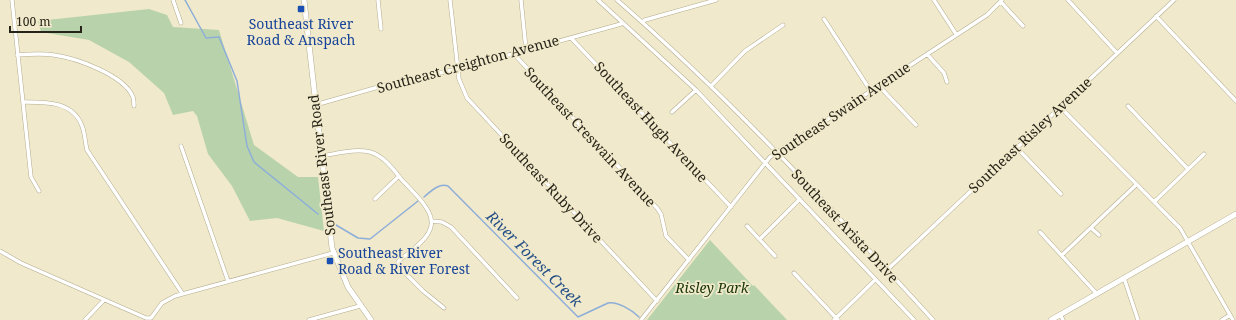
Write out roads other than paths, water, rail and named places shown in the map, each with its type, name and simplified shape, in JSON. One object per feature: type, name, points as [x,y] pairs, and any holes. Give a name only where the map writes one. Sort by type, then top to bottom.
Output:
[{"type":"street","points":[[12,0],[31,177],[39,191]]},
{"type":"street","points":[[173,0],[181,23]]},
{"type":"street","name":"Southeast River Road","points":[[304,0],[333,253],[346,282],[360,306],[371,320]]},
{"type":"street","points":[[378,0],[381,29]]},
{"type":"street","name":"Southeast Ruby Drive","points":[[450,0],[461,85],[475,108],[657,301]]},
{"type":"street","points":[[521,0],[526,50]]},
{"type":"street","name":"Southeast Arista Drive","points":[[598,0],[621,24],[696,90],[914,320]]},
{"type":"street","name":"Southeast Arista Drive","points":[[617,0],[711,86],[933,320]]},
{"type":"street","points":[[642,22],[701,2],[716,0]]},
{"type":"street","points":[[934,0],[956,34]]},
{"type":"street","points":[[1068,0],[1117,53]]},
{"type":"street","name":"Southeast Risley Avenue","points":[[887,270],[1174,0]]},
{"type":"street","points":[[1002,1],[1023,26]]},
{"type":"street","name":"Southeast Swain Avenue","points":[[641,320],[765,162],[776,153],[870,90],[987,15],[1002,1]]},
{"type":"street","points":[[1156,16],[1236,100]]},
{"type":"street","points":[[824,19],[870,90]]},
{"type":"street","name":"Southeast Creighton Avenue","points":[[315,105],[389,84],[458,69],[621,24]]},
{"type":"street","points":[[711,86],[745,51],[783,25]]},
{"type":"street","name":"Southeast Hugh Avenue","points":[[571,38],[731,207]]},
{"type":"street","name":"Southeast Creswain Avenue","points":[[513,53],[657,208],[661,214],[666,236],[689,260]]},
{"type":"street","points":[[17,55],[44,54],[62,56],[96,67],[114,78],[125,88],[133,97],[134,106]]},
{"type":"street","points":[[927,54],[944,72],[947,82]]},
{"type":"street","points":[[878,85],[916,125]]},
{"type":"street","points":[[672,112],[696,90]]},
{"type":"street","points":[[23,102],[59,105],[66,107],[76,115],[84,131],[87,150],[182,293]]},
{"type":"street","points":[[1128,106],[1188,169]]},
{"type":"street","points":[[1060,107],[1136,185],[1175,222],[1189,241],[1233,320]]},
{"type":"street","points":[[181,146],[228,281]]},
{"type":"street","points":[[1016,148],[1061,194]]},
{"type":"street","points":[[321,156],[358,151],[370,152],[383,159],[427,206],[431,221],[430,230],[426,238],[398,262],[402,271],[444,308]]},
{"type":"street","points":[[1154,202],[1204,154]]},
{"type":"street","points":[[375,199],[400,176]]},
{"type":"street","points":[[1062,255],[1136,185]]},
{"type":"street","points":[[760,239],[800,199]]},
{"type":"street","points":[[1051,320],[1236,214]]},
{"type":"street","points":[[431,221],[442,222],[452,228],[516,298]]},
{"type":"street","points":[[747,226],[775,256]]},
{"type":"street","points":[[1091,228],[1099,235]]},
{"type":"street","points":[[1040,232],[1097,294]]},
{"type":"street","points":[[0,251],[138,316],[151,319],[162,303],[182,293],[333,253]]},
{"type":"street","points":[[794,273],[836,319],[875,280]]},
{"type":"street","points":[[1124,278],[1138,320]]},
{"type":"street","points":[[86,320],[104,300]]},
{"type":"street","points":[[309,320],[360,306]]},
{"type":"street","points":[[1060,314],[1063,320]]},
{"type":"street","points":[[1222,320],[1230,315]]},
{"type":"waterway","name":"River Forest Creek","points":[[185,0],[206,38],[219,37],[237,81],[247,146],[254,162],[318,214]]},
{"type":"waterway","name":"River Forest Creek","points":[[424,197],[438,187],[445,185],[448,186],[578,317],[608,303],[616,303],[639,317]]},
{"type":"waterway","name":"River Forest Creek","points":[[336,225],[358,238],[370,239],[418,201]]},
{"type":"place","name":"Southeast River Road & Anspach","points":[[301,9]]},
{"type":"place","name":"Southeast River Road & River Forest","points":[[330,261]]},
{"type":"park label","name":"Risley Park","points":[[712,288]]}]
